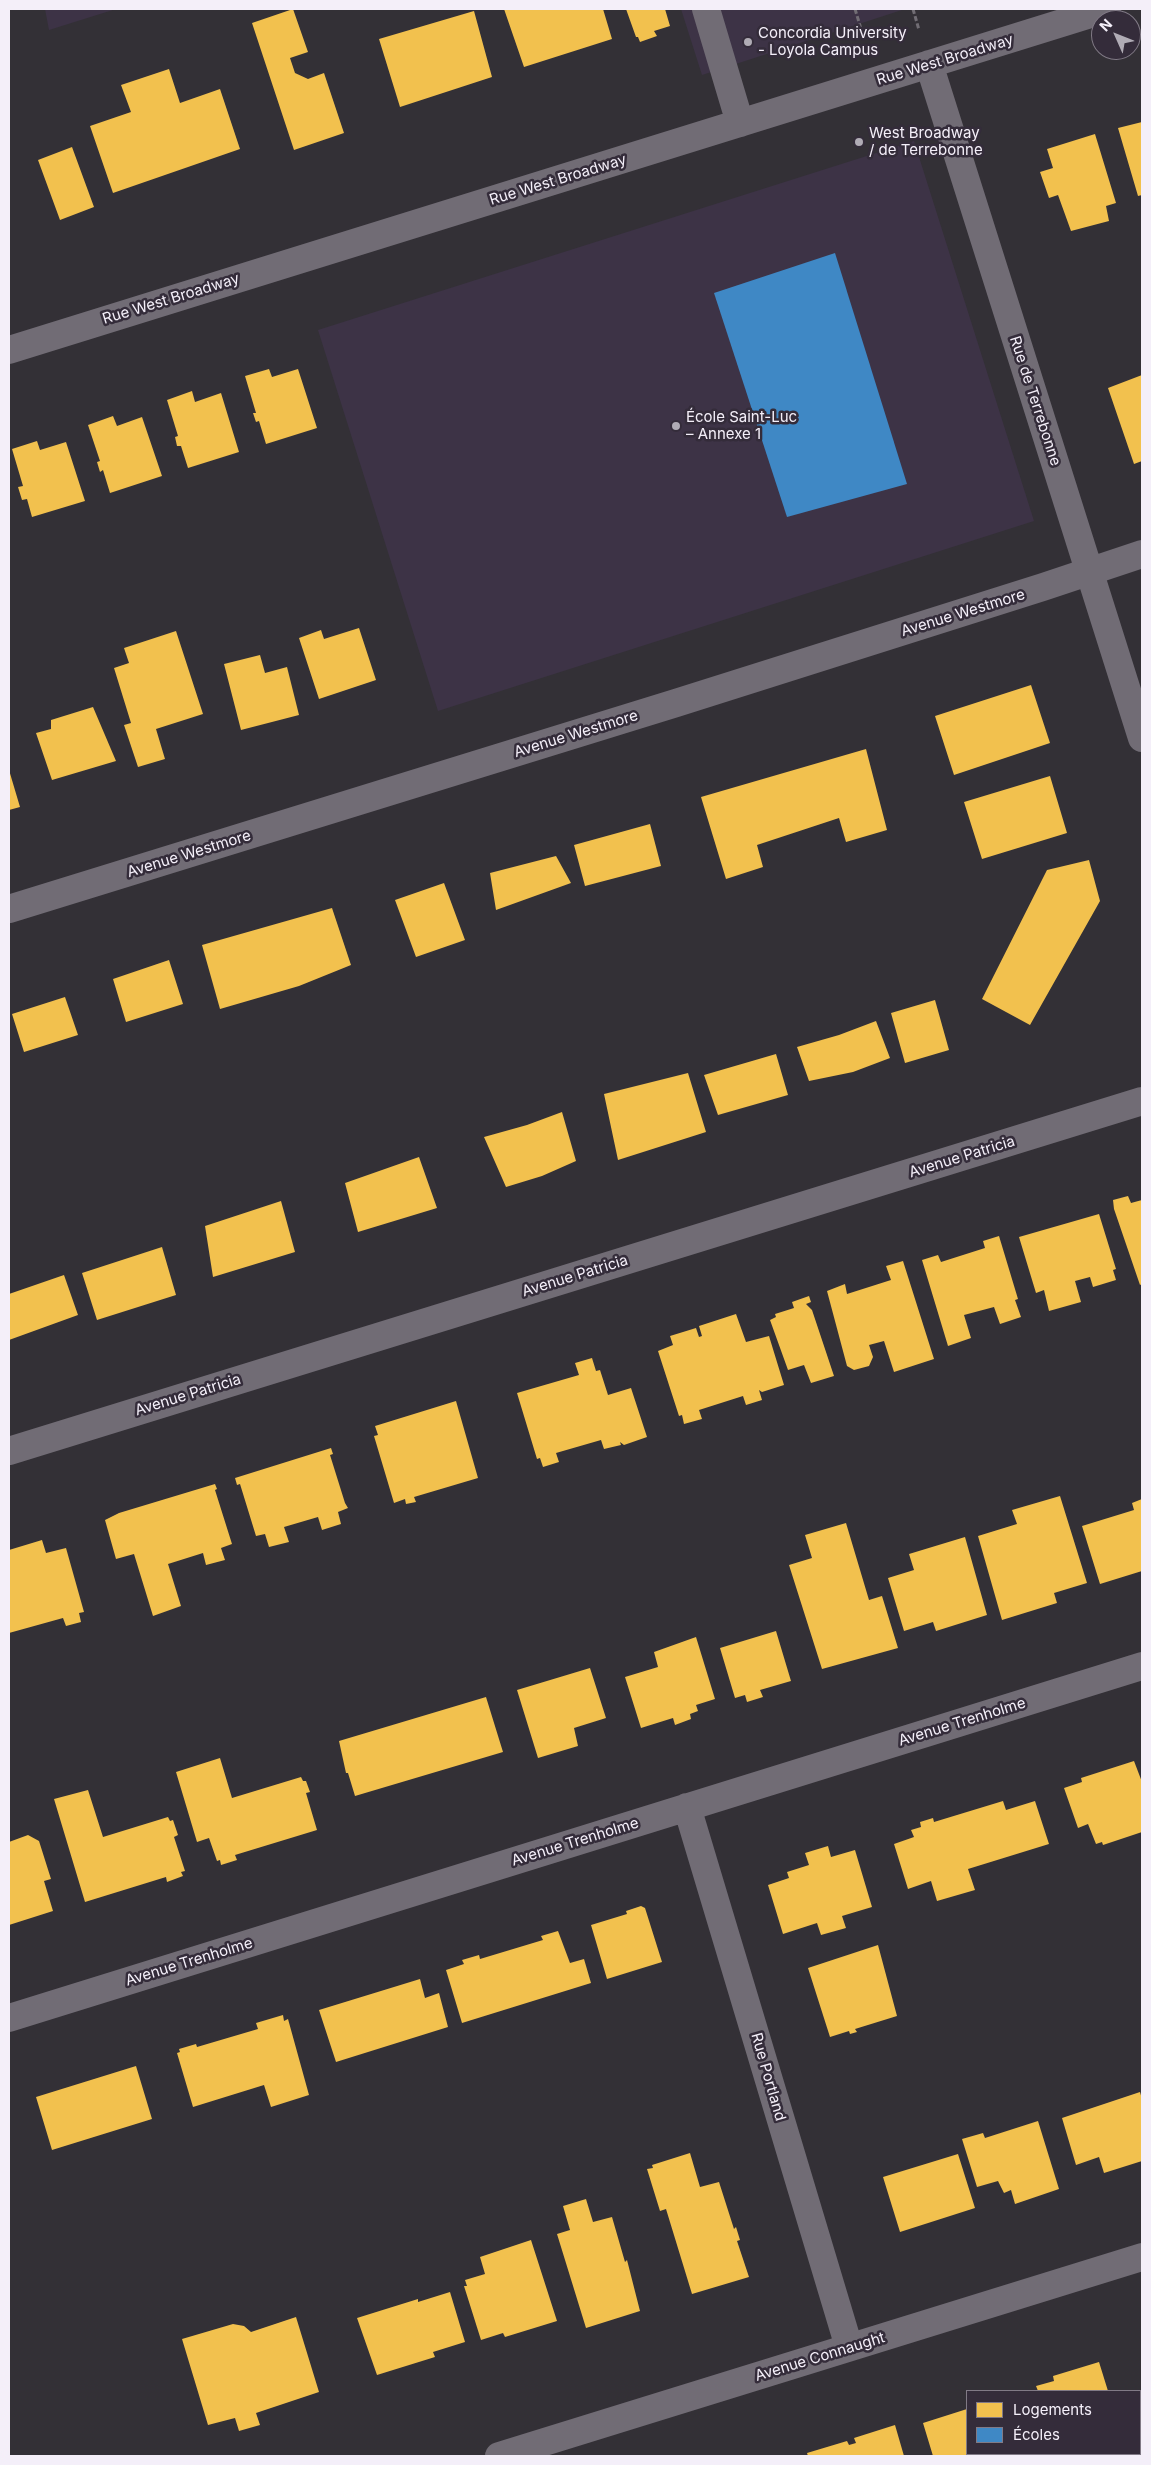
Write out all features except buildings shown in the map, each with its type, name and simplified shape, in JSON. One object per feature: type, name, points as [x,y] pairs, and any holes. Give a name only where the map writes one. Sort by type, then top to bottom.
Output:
[{"type":"street","points":[[706,9],[740,123]]},
{"type":"street","name":"Rue West Broadway","points":[[9,350],[1107,9]]},
{"type":"street","name":"Rue de Terrebonne","points":[[929,64],[1142,738]]},
{"type":"street","name":"Avenue Westmore","points":[[9,909],[723,688],[1142,554]]},
{"type":"street","name":"Avenue Patricia","points":[[9,1451],[1142,1101]]},
{"type":"street","name":"Avenue Trenholme","points":[[9,2018],[1142,1666]]},
{"type":"street","name":"Rue Portland","points":[[687,1807],[848,2347]]},
{"type":"street","name":"Avenue Connaught","points":[[499,2456],[1142,2257]]},
{"type":"path","points":[[855,9],[862,32]]},
{"type":"path","points":[[913,9],[915,16]]},
{"type":"shaded area","points":[[45,9],[116,9],[49,30]]},
{"type":"shaded area","name":"Concordia University - Loyola Campus","points":[[681,9],[905,9],[702,75]]},
{"type":"shaded area","name":"École Saint-Luc – Annexe 1","points":[[914,141],[1034,521],[438,711],[318,330]]},
{"type":"place","name":"Concordia University - Loyola Campus","points":[[748,42]]},
{"type":"place","name":"West Broadway / de Terrebonne","points":[[859,142]]},
{"type":"place","name":"École Saint-Luc – Annexe 1","points":[[676,426]]}]
